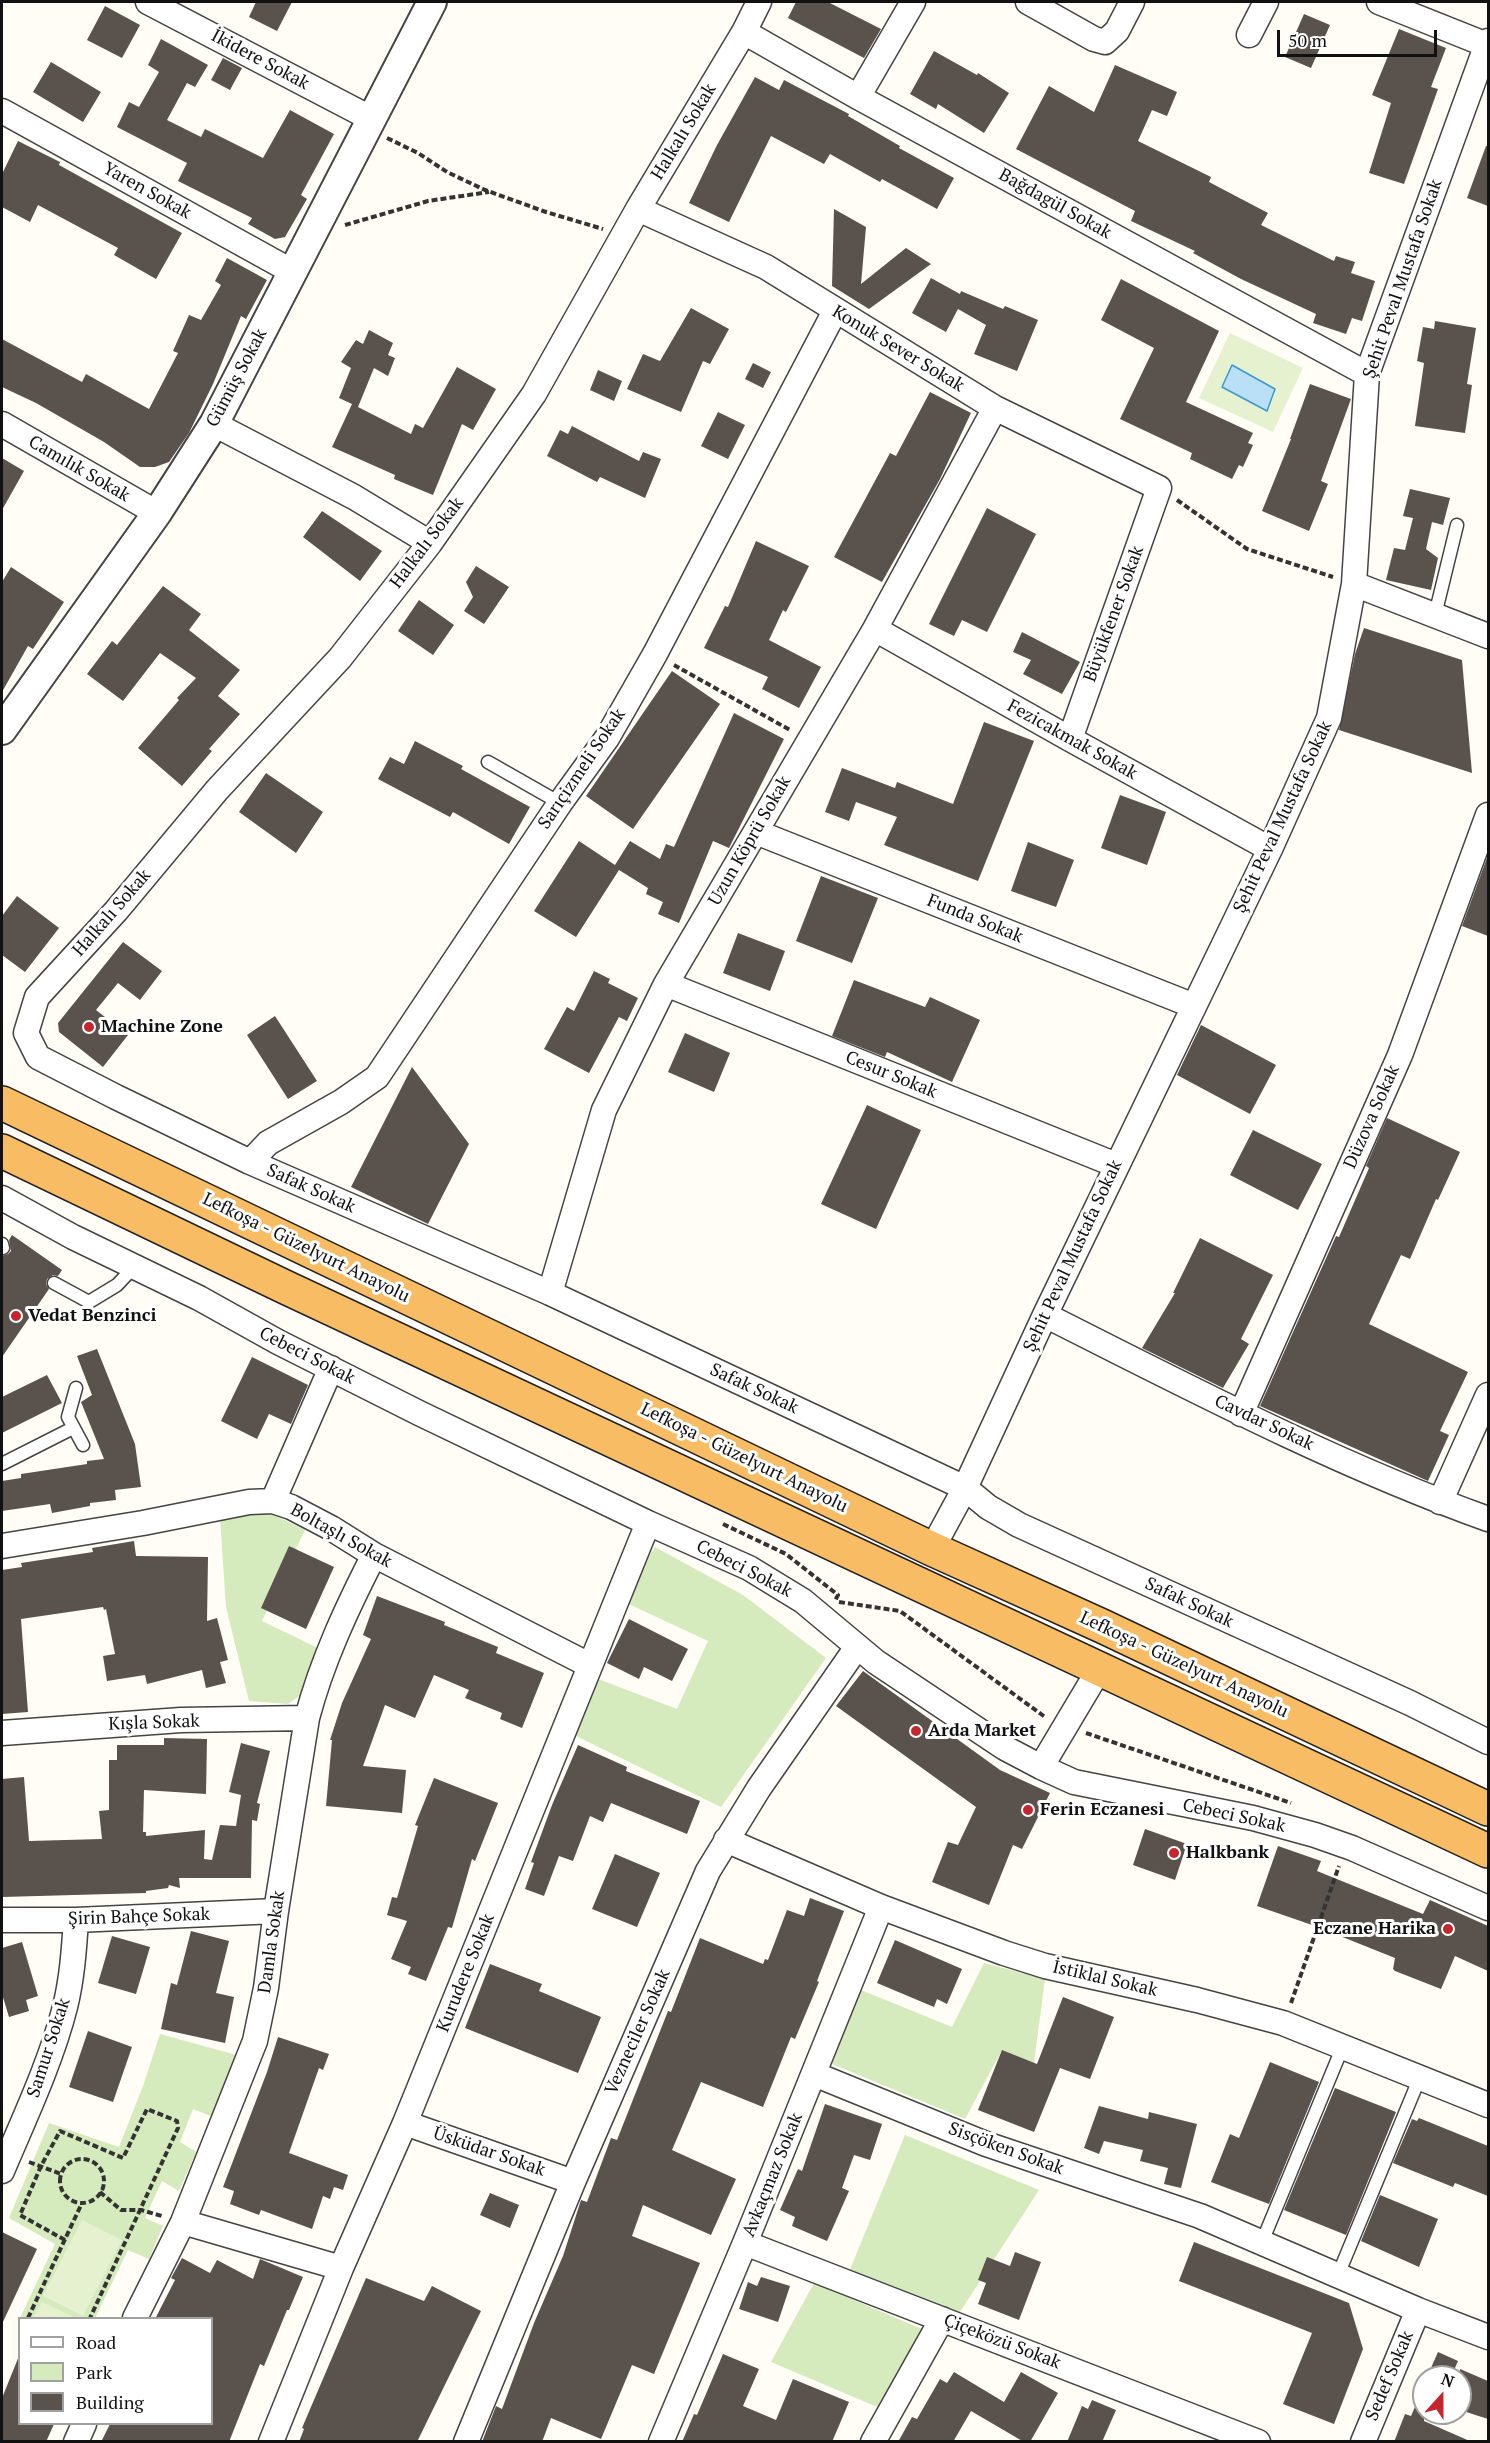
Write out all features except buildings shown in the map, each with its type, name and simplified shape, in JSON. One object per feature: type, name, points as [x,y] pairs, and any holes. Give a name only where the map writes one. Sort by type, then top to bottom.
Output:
[{"type":"highway","name":"Lefkoşa - Güzelyurt Anayolu","points":[[2,1103],[932,1549],[1102,1626],[1488,1809]]},
{"type":"highway","name":"Lefkoşa - Güzelyurt Anayolu","points":[[2,1151],[306,1297],[1488,1851]]},
{"type":"street","name":"İkidere Sokak","points":[[148,2],[369,124]]},
{"type":"street","name":"Gümüş Sokak","points":[[2,730],[158,513],[214,424],[432,2]]},
{"type":"street","name":"Halkalı Sokak","points":[[26,1033],[37,997],[116,910],[217,790],[340,658],[430,543],[534,394],[638,209],[744,32],[759,2]]},
{"type":"street","points":[[858,97],[913,2]]},
{"type":"street","points":[[1028,2],[1094,39],[1105,42],[1117,31],[1132,2]]},
{"type":"street","points":[[1249,35],[1266,2]]},
{"type":"street","points":[[1379,2],[1488,43]]},
{"type":"street","name":"Bağdagül Sokak","points":[[744,32],[858,97],[1367,374]]},
{"type":"street","name":"Şehit Peval Mustafa Sokak","points":[[932,1549],[965,1488],[1116,1165],[1270,849],[1329,718],[1354,584],[1367,374],[1488,43]]},
{"type":"street","name":"Yaren Sokak","points":[[2,111],[293,272]]},
{"type":"street","name":"Konuk Sever Sokak","points":[[638,209],[766,267],[995,408],[1159,488]]},
{"type":"street","name":"Sarıçizmeli Sokak","points":[[250,1162],[268,1143],[341,1102],[377,1077],[560,803],[607,738],[655,654],[835,311]]},
{"type":"street","name":"Uzun Köprü Sokak","points":[[549,1293],[604,1110],[666,984],[875,628],[995,408]]},
{"type":"street","name":"Camılık Sokak","points":[[2,424],[158,513]]},
{"type":"street","points":[[214,424],[354,497],[430,543]]},
{"type":"street","name":"Büyükfener Sokak","points":[[1070,740],[1159,488]]},
{"type":"street","points":[[1354,584],[1488,636]]},
{"type":"street","name":"Fezicakmak Sokak","points":[[875,628],[1070,740],[1270,849]]},
{"type":"street","name":"Düzova Sokak","points":[[1241,1414],[1400,1054],[1488,815]]},
{"type":"street","name":"Funda Sokak","points":[[756,832],[1194,1006]]},
{"type":"street","name":"Cesur Sokak","points":[[666,984],[1116,1165]]},
{"type":"street","name":"Safak Sokak","points":[[26,1033],[38,1057],[250,1162],[549,1293],[965,1488],[988,1507],[1019,1525],[1410,1703],[1488,1742]]},
{"type":"street","name":"Cebeci Sokak","points":[[2,1198],[332,1368],[648,1523],[749,1568],[803,1600],[876,1662],[1005,1748],[1041,1767],[1074,1782],[1253,1818],[1346,1846],[1488,1908]]},
{"type":"street","name":"Cavdar Sokak","points":[[1045,1315],[1241,1414],[1440,1502],[1488,1519]]},
{"type":"street","points":[[273,1502],[332,1368]]},
{"type":"street","points":[[1440,1502],[1488,1395]]},
{"type":"street","name":"Boltaşlı Sokak","points":[[2,1546],[143,1523],[249,1502],[273,1502],[291,1508],[331,1528],[374,1556],[589,1665]]},
{"type":"street","name":"Kurudere Sokak","points":[[271,2442],[341,2268],[405,2123],[648,1523]]},
{"type":"street","name":"Damla Sokak","points":[[136,2317],[183,2222],[255,2041],[266,1988],[307,1718],[331,1645],[374,1556]]},
{"type":"street","name":"Vezneciler Sokak","points":[[466,2442],[573,2182],[708,1871],[759,1788],[857,1647]]},
{"type":"street","points":[[1041,1767],[1100,1668]]},
{"type":"street","name":"Kışla Sokak","points":[[2,1733],[181,1720],[307,1718]]},
{"type":"street","name":"İstiklal Sokak","points":[[726,1840],[881,1907],[959,1937],[1045,1966],[1197,2000],[1283,2024],[1488,2105]]},
{"type":"street","name":"Avkaçmaz Sokak","points":[[661,2442],[745,2243],[881,1907]]},
{"type":"street","name":"Şirin Bahçe Sokak","points":[[2,1920],[76,1920],[276,1911]]},
{"type":"street","name":"Samur Sokak","points":[[5,2163],[30,2108],[65,2008],[73,1964],[76,1920]]},
{"type":"street","name":"Sisçöken Sokak","points":[[814,2074],[986,2144],[1200,2216],[1418,2310]]},
{"type":"street","name":"Üsküdar Sokak","points":[[405,2123],[573,2182]]},
{"type":"street","points":[[183,2222],[341,2268]]},
{"type":"street","name":"Çiçeközü Sokak","points":[[745,2243],[1258,2442]]},
{"type":"street","points":[[1418,2310],[1488,2337]]},
{"type":"street","name":"Sedef Sokak","points":[[1363,2442],[1418,2310]]},
{"type":"street","points":[[873,2442],[942,2319]]},
{"type":"street","points":[[76,2442],[84,2425]]},
{"type":"lane","points":[[1435,615],[1457,525]]},
{"type":"lane","points":[[488,762],[560,803]]},
{"type":"lane","points":[[54,1283],[89,1302],[117,1285],[134,1266]]},
{"type":"lane","points":[[76,1388],[68,1417],[83,1445]]},
{"type":"lane","points":[[2,1464],[73,1428]]},
{"type":"lane","points":[[1262,2242],[1343,2046]]},
{"type":"lane","points":[[1338,2275],[1420,2077]]},
{"type":"path","points":[[369,124],[447,172],[490,192],[546,212],[624,235]]},
{"type":"path","points":[[322,215],[345,225],[428,201],[490,192]]},
{"type":"path","points":[[1159,488],[1247,549],[1354,584]]},
{"type":"path","points":[[655,654],[809,741]]},
{"type":"path","points":[[1283,2024],[1346,1846]]},
{"type":"path","points":[[65,2240],[20,2215],[41,2166],[60,2131],[123,2158],[147,2109],[177,2121],[178,2128],[91,2317]]},
{"type":"path","points":[[84,2159],[91,2161],[101,2171],[103,2185],[100,2192],[89,2201],[82,2203],[69,2199],[60,2187],[61,2174],[69,2162],[84,2159]]},
{"type":"path","points":[[5,2163],[41,2166],[61,2174]]},
{"type":"path","points":[[100,2192],[121,2210],[141,2210]]},
{"type":"path","points":[[29,2317],[82,2203]]},
{"type":"green space","points":[[1230,333],[1303,368],[1273,432],[1199,398]]},
{"type":"green space","points":[[253,1510],[268,1512],[305,1530],[262,1621],[320,1649],[302,1694],[288,1704],[249,1701],[226,1607],[220,1518]]},
{"type":"green space","points":[[655,1547],[743,1595],[826,1658],[721,1807],[574,1735],[598,1679],[677,1709],[708,1641],[620,1600]]},
{"type":"green space","points":[[984,1963],[1045,1979],[1034,2063],[1001,2052],[965,2119],[832,2064],[861,1990],[952,2027]]},
{"type":"green space","points":[[160,2034],[240,2056],[216,2118],[193,2109],[180,2142],[196,2152],[179,2191],[162,2181],[145,2218],[163,2226],[149,2259],[128,2250],[95,2317],[20,2317],[55,2244],[9,2218],[49,2123],[119,2147]]},
{"type":"green space","points":[[905,2135],[1039,2190],[958,2315],[849,2272]]},
{"type":"green space","points":[[82,2220],[122,2240],[83,2316],[43,2296]]},
{"type":"green space","points":[[814,2283],[922,2329],[882,2409],[771,2362]]},
{"type":"green space","points":[[42,2302],[74,2317],[34,2317]]},
{"type":"water","points":[[1232,365],[1275,389],[1267,411],[1222,387]]},
{"type":"place","name":"Machine Zone","points":[[89,1027]]},
{"type":"place","name":"Vedat Benzinci","points":[[16,1316]]},
{"type":"place","name":"Arda Market","points":[[916,1731]]},
{"type":"place","name":"Ferin Eczanesi","points":[[1028,1810]]},
{"type":"place","name":"Halkbank","points":[[1174,1853]]},
{"type":"place","name":"Eczane Harika","points":[[1448,1929]]}]
